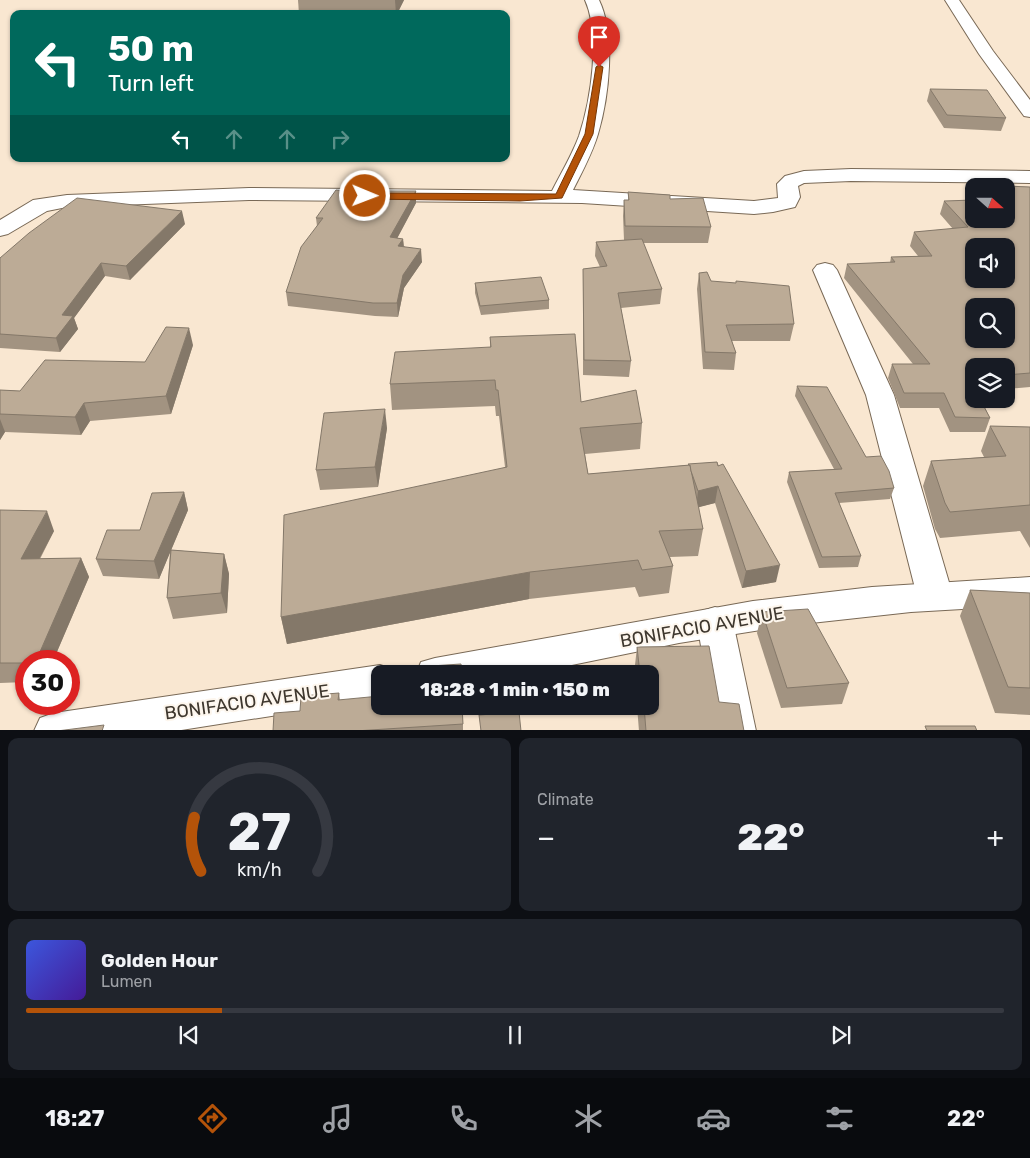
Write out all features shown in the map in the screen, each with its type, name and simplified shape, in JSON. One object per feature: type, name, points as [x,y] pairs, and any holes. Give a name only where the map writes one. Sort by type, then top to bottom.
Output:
[{"type":"street","points":[[559,197],[589,134],[602,49],[600,26],[592,0]]},
{"type":"street","points":[[952,0],[987,54],[1030,112]]},
{"type":"street","points":[[0,229],[41,205],[67,201],[249,194],[559,197],[619,198],[758,208],[787,202],[789,197],[787,184],[792,180],[804,177],[851,175],[1030,177]]},
{"type":"street","points":[[826,270],[880,395],[935,596]]},
{"type":"street","name":"BONIFACIO AVENUE","points":[[492,665],[715,622],[889,599],[1030,591]]},
{"type":"street","points":[[715,622],[736,730]]},
{"type":"street","name":"BONIFACIO AVENUE","points":[[54,730],[371,683]]},
{"type":"building","points":[[930,89],[987,90],[1006,118],[947,115]]},
{"type":"building","points":[[1015,186],[1030,187],[1030,373],[1015,374],[1015,358],[965,358],[965,408],[985,408],[990,418],[955,417],[944,393],[904,393],[892,364],[930,364],[847,264],[895,262],[891,257],[932,256],[914,232],[965,227],[1015,228]]},
{"type":"building","points":[[336,190],[383,195],[385,191],[416,191],[390,237],[403,239],[398,246],[421,249],[403,275],[397,303],[373,303],[286,292],[301,247],[323,218],[316,218]]},
{"type":"building","points":[[628,192],[670,195],[670,199],[703,198],[711,227],[625,226],[624,200],[629,200]]},
{"type":"building","points":[[77,198],[182,211],[126,266],[101,263],[62,315],[73,316],[56,338],[0,334],[0,258],[29,233]]},
{"type":"building","points":[[965,200],[965,224],[944,201]]},
{"type":"building","points":[[642,239],[662,289],[618,293],[631,361],[584,360],[583,269],[607,266],[596,242]]},
{"type":"building","points":[[707,272],[711,281],[736,283],[736,281],[789,286],[794,324],[726,325],[736,353],[705,352],[699,273]]},
{"type":"building","points":[[541,277],[549,300],[480,306],[475,283]]},
{"type":"building","points":[[166,327],[189,328],[166,396],[84,403],[75,417],[0,414],[0,390],[20,391],[45,360],[145,362]]},
{"type":"building","points":[[575,334],[581,402],[636,390],[642,423],[580,428],[588,474],[690,465],[703,529],[659,531],[673,566],[642,570],[638,560],[530,572],[281,617],[284,515],[507,467],[498,390],[496,390],[495,380],[390,384],[395,352],[491,347],[490,337]]},
{"type":"building","points":[[797,386],[827,387],[866,457],[881,456],[889,471],[894,488],[835,493],[861,556],[822,557],[789,472],[842,469]]},
{"type":"building","points":[[385,409],[375,467],[316,470],[324,413]]},
{"type":"building","points":[[990,426],[1030,427],[1030,505],[950,512],[945,503],[931,461],[1006,456]]},
{"type":"building","points":[[717,462],[718,466],[723,464],[780,565],[746,571],[718,486],[698,491],[690,465],[688,464]]},
{"type":"building","points":[[184,492],[154,561],[96,559],[107,530],[140,530],[152,493]]},
{"type":"building","points":[[0,510],[47,511],[21,559],[81,558],[41,650],[15,650],[15,663],[0,663]]},
{"type":"building","points":[[171,550],[224,554],[221,593],[167,598]]},
{"type":"building","points":[[970,590],[1030,593],[1030,688],[1008,687]]},
{"type":"building","points":[[808,609],[849,683],[787,688],[762,612]]},
{"type":"building","points":[[709,646],[719,702],[739,704],[744,730],[646,730],[645,715],[659,715],[659,665],[639,665],[637,647]]},
{"type":"building","points":[[339,693],[338,700],[371,697],[371,715],[462,715],[463,724],[370,730],[273,730],[274,713],[300,711],[301,696]]},
{"type":"building","points":[[479,715],[519,715],[521,730],[481,730]]},
{"type":"building","points":[[104,725],[102,730],[65,730]]},
{"type":"building","points":[[925,726],[975,726],[977,730],[927,730]]},
{"type":"route","points":[[365,196],[559,197],[589,134],[599,67]]}]
